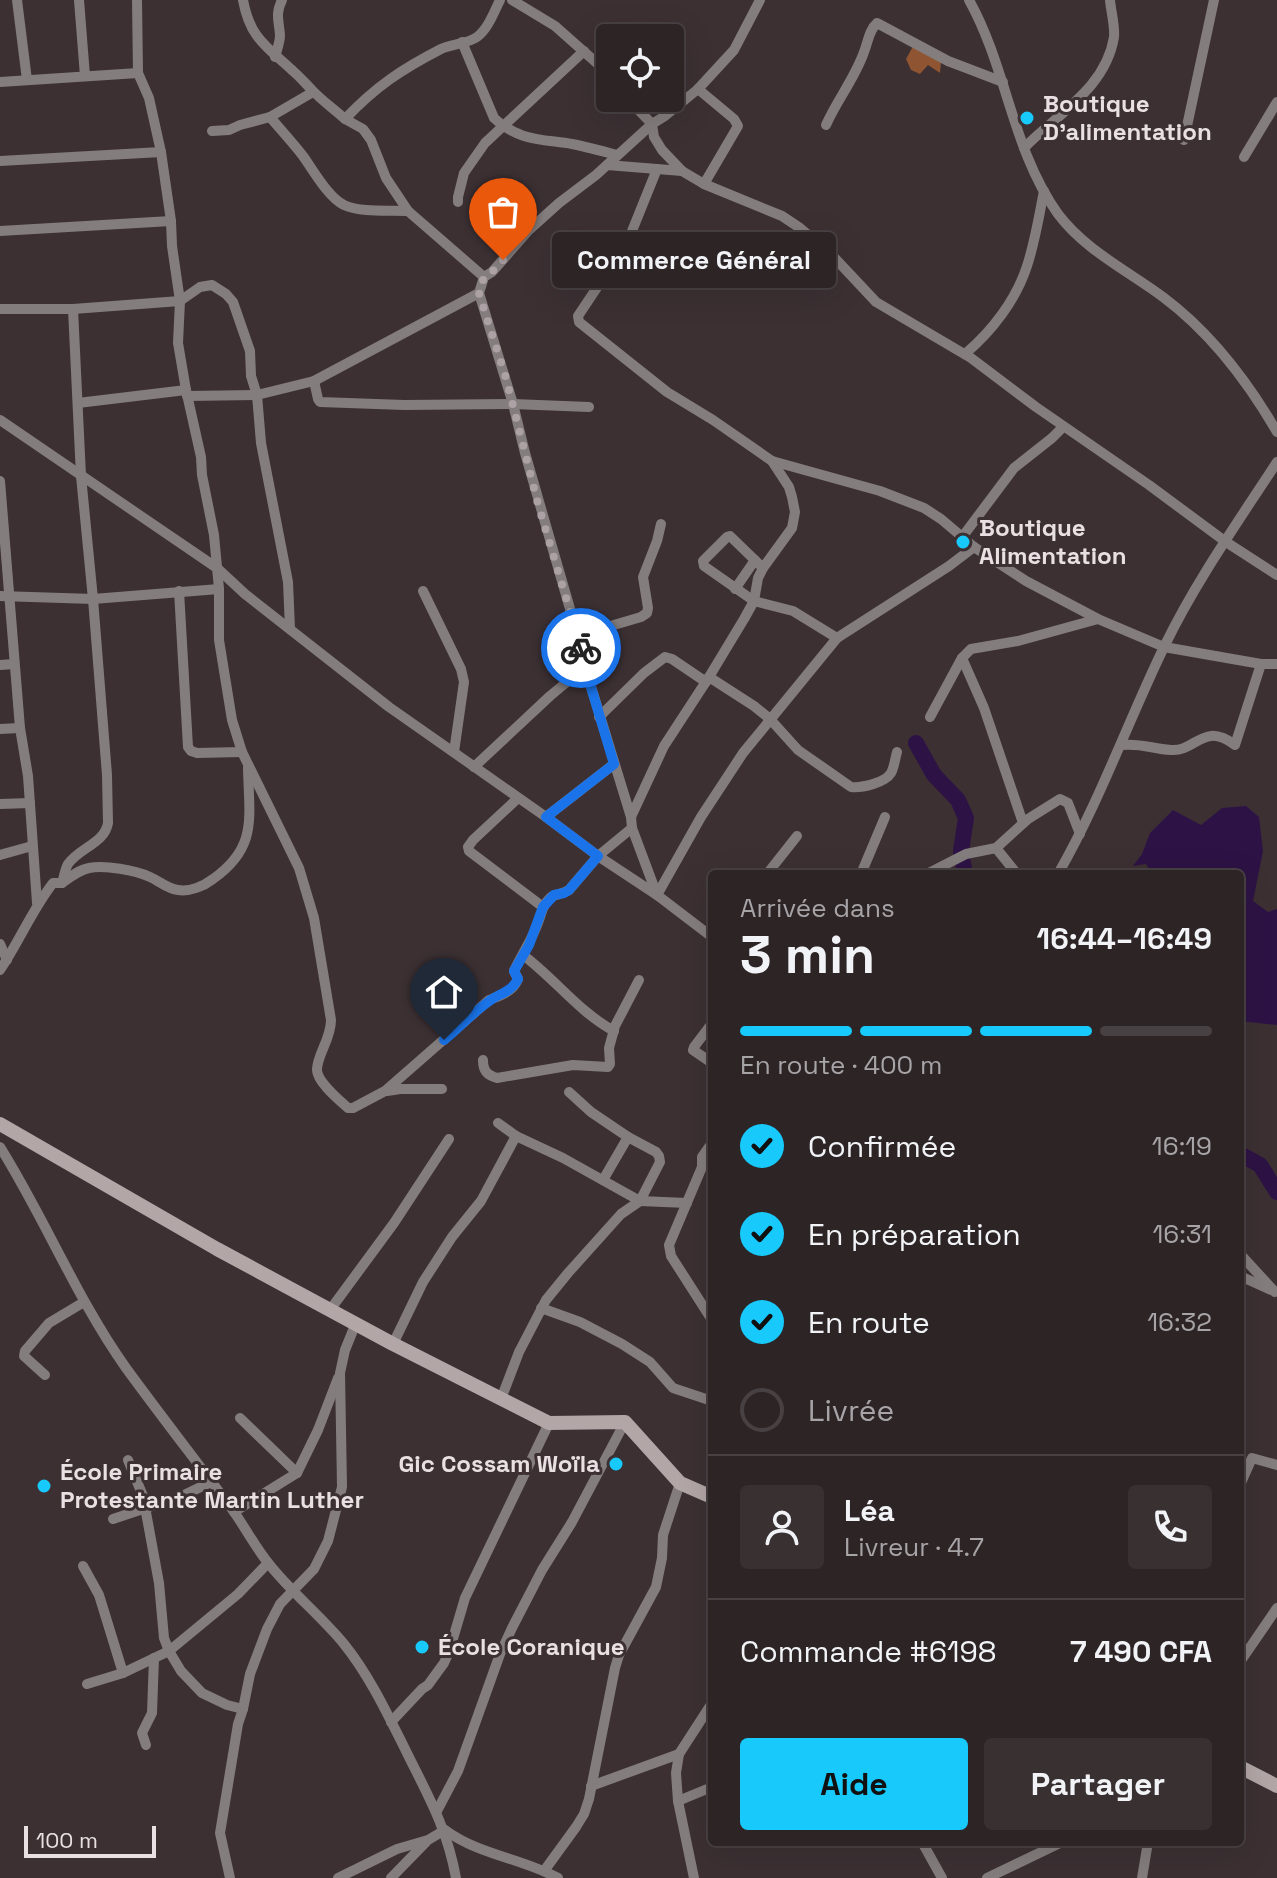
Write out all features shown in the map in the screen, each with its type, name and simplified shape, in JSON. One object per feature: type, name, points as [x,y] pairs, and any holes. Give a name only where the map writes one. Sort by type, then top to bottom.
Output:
[{"type":"main road","points":[[0,1124],[217,1249],[393,1344],[549,1423],[625,1422],[680,1483],[708,1495]]},
{"type":"main road","points":[[1244,1769],[1277,1786]]},
{"type":"street","points":[[17,0],[27,80]]},
{"type":"street","points":[[79,0],[85,76]]},
{"type":"street","points":[[137,0],[138,73],[149,98],[161,152],[180,301],[178,343],[214,535],[219,589],[219,640],[232,720],[242,752],[295,858],[314,918],[331,1020],[331,1031],[317,1070],[321,1081],[348,1108],[385,1091],[489,1000],[512,988],[518,979],[514,971],[543,907],[554,895],[569,890],[632,823],[664,746],[708,680],[754,601],[759,564]]},
{"type":"street","points":[[243,0],[255,35],[275,57],[345,119],[363,129],[371,140],[386,178],[408,211],[484,277]]},
{"type":"street","points":[[275,57],[280,38],[278,7],[282,0]]},
{"type":"street","points":[[345,119],[364,98],[387,80],[445,47],[479,36],[500,0]]},
{"type":"street","points":[[512,0],[555,26],[596,64]]},
{"type":"street","points":[[657,895],[599,717],[513,404],[479,293],[484,277],[529,230],[652,124],[698,89],[734,50],[760,0]]},
{"type":"street","points":[[969,0],[996,60],[1024,148],[1044,191],[1060,215],[1091,246],[1161,295],[1206,336],[1235,370],[1277,432]]},
{"type":"street","points":[[1024,148],[1079,99],[1103,68],[1114,36],[1110,0]]},
{"type":"street","points":[[1184,140],[1214,0]]},
{"type":"street","points":[[826,125],[854,75],[872,27],[877,23],[948,61],[1003,82]]},
{"type":"street","points":[[462,42],[494,118],[502,126],[523,137],[617,155]]},
{"type":"street","points":[[458,202],[464,173],[477,152],[584,51]]},
{"type":"street","points":[[0,82],[138,73]]},
{"type":"street","points":[[698,89],[734,119],[738,126],[704,184]]},
{"type":"street","points":[[212,131],[229,130],[270,117],[313,92]]},
{"type":"street","points":[[1244,157],[1277,102]]},
{"type":"street","points":[[640,112],[652,124],[654,137],[662,150],[682,171],[704,184],[782,216],[819,242],[876,302],[965,354],[1063,427],[1277,575]]},
{"type":"street","points":[[270,117],[338,201],[357,207],[408,211]]},
{"type":"street","points":[[0,161],[161,152]]},
{"type":"street","points":[[607,165],[682,171]]},
{"type":"street","points":[[657,169],[628,241],[578,316],[579,322],[667,392],[772,461],[905,500],[933,514],[974,547],[1026,581],[1098,619],[1164,647],[1277,664]]},
{"type":"street","points":[[965,354],[989,330],[1019,285],[1031,254],[1044,191]]},
{"type":"street","points":[[0,231],[171,221]]},
{"type":"street","points":[[0,309],[73,309],[180,301],[200,287],[212,285],[230,298],[250,351],[261,443],[288,582],[290,629]]},
{"type":"street","points":[[78,403],[186,393],[257,395],[314,381],[479,293]]},
{"type":"street","points":[[62,883],[68,864],[102,836],[108,823],[107,775],[81,476],[73,309]]},
{"type":"street","points":[[314,381],[320,402],[589,407]]},
{"type":"street","points":[[0,420],[217,568],[377,699],[708,934]]},
{"type":"street","points":[[963,536],[1014,468],[1063,427]]},
{"type":"street","points":[[735,589],[792,528],[795,520],[789,487],[772,461]]},
{"type":"street","points":[[1060,870],[1080,834],[1178,619],[1277,462]]},
{"type":"street","points":[[0,481],[5,595],[28,776],[37,903]]},
{"type":"street","points":[[579,640],[647,613],[643,577],[661,524]]},
{"type":"street","points":[[759,564],[730,536],[703,561],[704,566],[754,601],[793,611],[837,638]]},
{"type":"street","points":[[657,895],[724,780],[837,638],[974,547]]},
{"type":"street","points":[[5,595],[93,599],[219,589]]},
{"type":"street","points":[[179,591],[188,747],[197,753],[242,752]]},
{"type":"street","points":[[423,591],[452,649],[464,682],[454,752]]},
{"type":"street","points":[[930,717],[962,658],[971,649],[1018,641],[1098,619]]},
{"type":"street","points":[[599,717],[665,657],[754,706],[806,757],[851,787],[861,787],[890,775],[897,752]]},
{"type":"street","points":[[962,658],[984,708],[1023,823]]},
{"type":"street","points":[[0,665],[14,664]]},
{"type":"street","points":[[1121,745],[1145,745],[1176,751],[1204,737],[1219,736],[1235,745],[1261,664]]},
{"type":"street","points":[[474,767],[585,667]]},
{"type":"street","points":[[0,729],[20,728]]},
{"type":"street","points":[[0,970],[37,903],[53,883],[62,883],[81,871],[98,867],[141,873],[174,890],[183,891],[209,882],[225,870],[238,857],[249,831],[248,762]]},
{"type":"street","points":[[546,817],[614,764]]},
{"type":"street","points":[[518,798],[468,847],[469,851],[543,907]]},
{"type":"street","points":[[935,870],[966,854],[996,848],[1023,823],[1056,801],[1064,800],[1070,807],[1080,834]]},
{"type":"street","points":[[0,804],[30,803]]},
{"type":"street","points":[[866,870],[885,817]]},
{"type":"street","points":[[770,870],[797,836]]},
{"type":"street","points":[[0,855],[32,846]]},
{"type":"street","points":[[996,848],[1014,870]]},
{"type":"street","points":[[0,944],[7,960]]},
{"type":"street","points":[[523,955],[591,1015],[614,1031]]},
{"type":"street","points":[[483,1060],[483,1068],[497,1078],[573,1065],[608,1067],[614,1031],[639,980]]},
{"type":"street","points":[[708,1029],[693,1050],[708,1060]]},
{"type":"street","points":[[385,1091],[442,1089]]},
{"type":"street","points":[[501,1399],[519,1352],[541,1308],[621,1214],[640,1201],[660,1162],[656,1152],[585,1108],[569,1092]]},
{"type":"street","points":[[498,1123],[516,1136],[640,1201],[687,1203]]},
{"type":"street","points":[[393,1344],[423,1282],[452,1237],[481,1201],[516,1136]]},
{"type":"street","points":[[603,1180],[628,1137]]},
{"type":"street","points":[[330,1310],[394,1223],[449,1139]]},
{"type":"street","points":[[0,1147],[19,1177],[84,1302],[127,1369],[234,1512],[268,1563],[344,1645],[361,1668],[437,1811],[453,1858],[456,1878]]},
{"type":"street","points":[[708,1149],[702,1157],[702,1167],[669,1245],[671,1256],[708,1314]]},
{"type":"street","points":[[1244,1258],[1276,1293]]},
{"type":"street","points":[[1244,1278],[1276,1293]]},
{"type":"street","points":[[45,1375],[24,1356],[25,1351],[49,1323],[84,1302]]},
{"type":"street","points":[[541,1308],[580,1322],[622,1344],[650,1362],[673,1388],[708,1400]]},
{"type":"street","points":[[234,1512],[297,1473],[340,1373],[356,1323]]},
{"type":"street","points":[[230,1878],[221,1843],[220,1824],[250,1674],[273,1615],[319,1561],[340,1498],[340,1373]]},
{"type":"street","points":[[240,1418],[297,1473]]},
{"type":"street","points":[[437,1811],[458,1771],[512,1628],[625,1422]]},
{"type":"street","points":[[391,1722],[428,1685],[444,1663],[465,1598],[549,1423]]},
{"type":"street","points":[[1244,1476],[1252,1458],[1277,1465]]},
{"type":"street","points":[[128,1460],[143,1496],[159,1583],[164,1638],[169,1651],[181,1671],[202,1693],[243,1709]]},
{"type":"street","points":[[113,1519],[182,1496],[211,1482]]},
{"type":"street","points":[[544,1871],[584,1814],[615,1668],[656,1587],[663,1535],[680,1483]]},
{"type":"street","points":[[87,1684],[123,1673],[169,1651],[238,1594],[268,1563]]},
{"type":"street","points":[[83,1566],[99,1595],[123,1673]]},
{"type":"street","points":[[1244,1656],[1277,1608]]},
{"type":"street","points":[[146,1745],[142,1733],[152,1713],[154,1658]]},
{"type":"street","points":[[694,1878],[678,1801],[676,1773],[679,1754],[708,1709]]},
{"type":"street","points":[[591,1786],[679,1754]]},
{"type":"street","points":[[678,1801],[708,1789]]},
{"type":"street","points":[[338,1878],[445,1830]]},
{"type":"street","points":[[445,1830],[476,1848],[519,1861],[558,1878]]},
{"type":"street","points":[[391,1878],[428,1840]]},
{"type":"street","points":[[924,1846],[942,1878]]},
{"type":"street","points":[[989,1878],[1054,1846]]},
{"type":"street","points":[[1142,1878],[1147,1846]]},
{"type":"street","points":[[453,1858],[476,1848]]},
{"type":"shaded area","points":[[917,39],[941,62],[940,73],[928,65],[920,74],[911,70],[906,59]]},
{"type":"shaded area","points":[[1246,806],[1259,817],[1263,851],[1253,901],[1268,912],[1277,909],[1277,1025],[1244,1021],[1244,870],[1150,870],[1146,864],[1133,866],[1142,854],[1150,833],[1173,810],[1201,825],[1222,808]]},
{"type":"waterway","points":[[916,743],[934,775],[958,800],[966,818],[961,851],[964,870]]},
{"type":"waterway","points":[[1244,1156],[1260,1165],[1277,1192]]},
{"type":"way so far","points":[[503,260],[484,277],[479,293],[506,378],[538,504],[581,648]]},
{"type":"place","name":"Boutique D'alimentation","points":[[1027,118]]},
{"type":"place","name":"Commerce Général","points":[[503,260]]},
{"type":"place","name":"Boutique Alimentation","points":[[963,542]]},
{"type":"place","name":"Gic Cossam Woïla","points":[[616,1464]]},
{"type":"place","name":"École Primaire Protestante Martin Luther","points":[[44,1486]]},
{"type":"place","name":"École Coranique","points":[[422,1647]]},
{"type":"route","points":[[444,1040],[489,1000],[504,994],[516,984],[515,967],[529,945],[543,907],[554,895],[569,890],[598,856],[546,817],[614,764],[581,648]]}]
